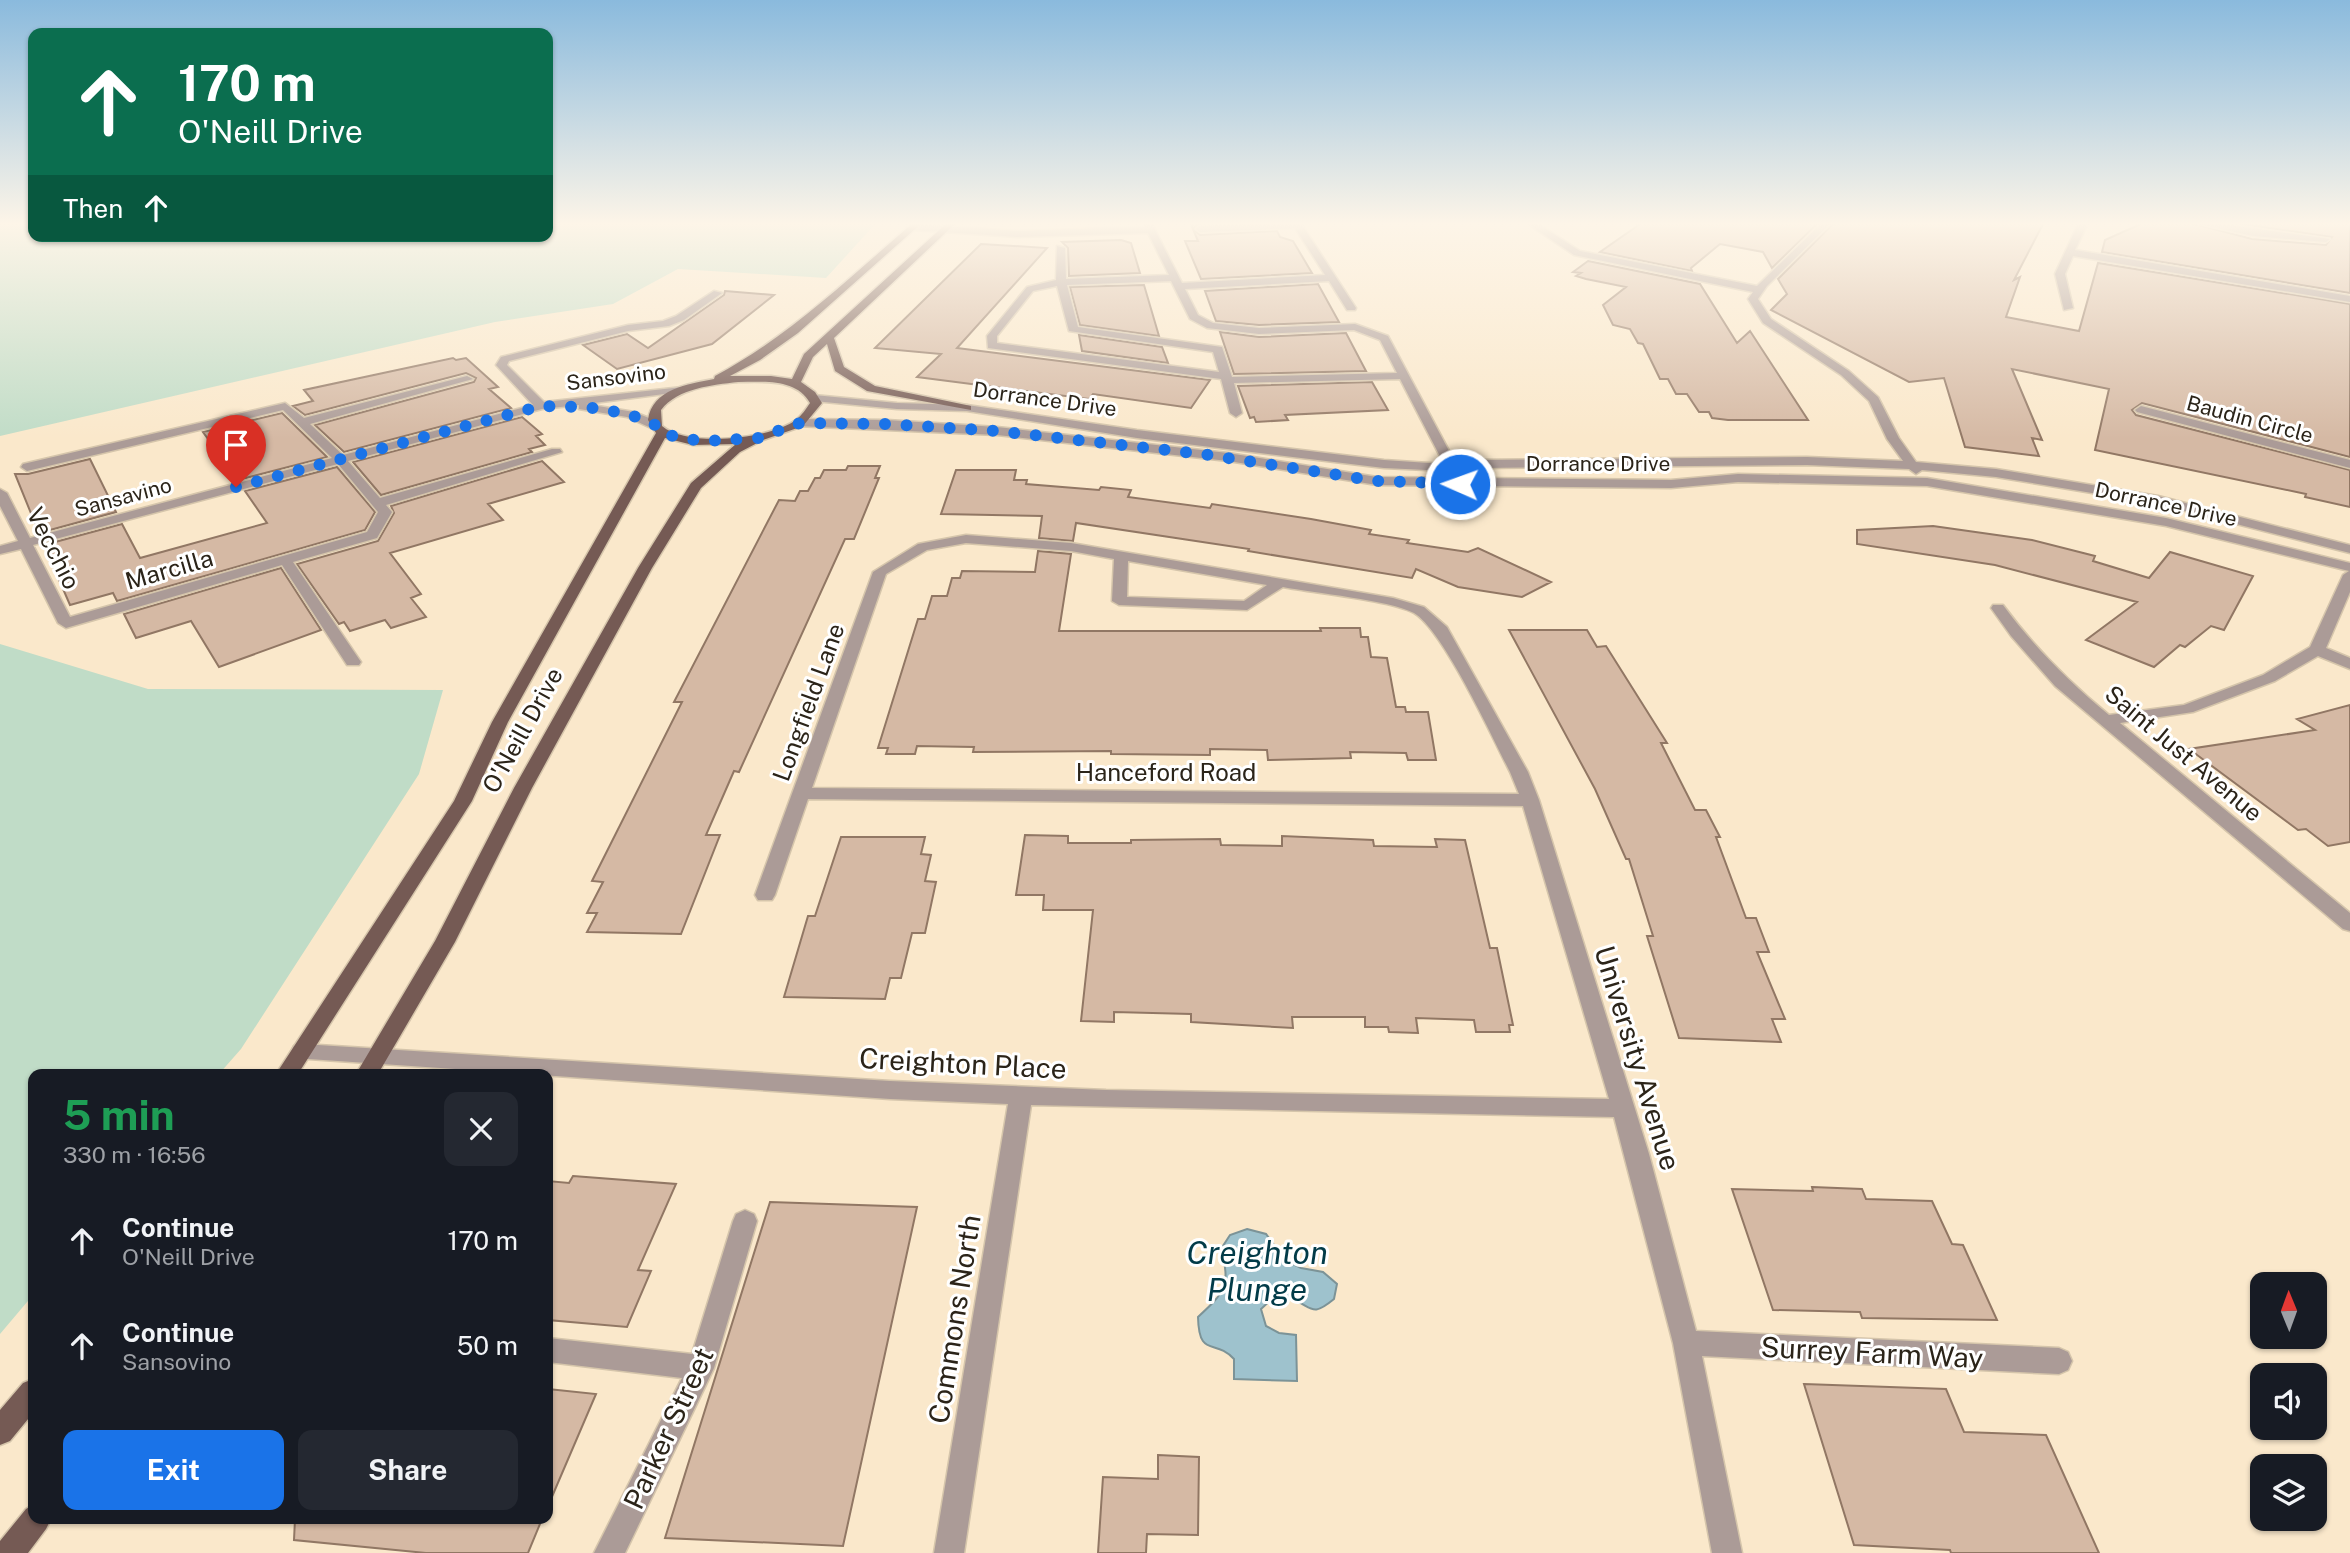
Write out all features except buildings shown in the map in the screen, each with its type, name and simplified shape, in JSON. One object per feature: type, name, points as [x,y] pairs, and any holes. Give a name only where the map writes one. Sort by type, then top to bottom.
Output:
[{"type":"main road","name":"O'Neill Drive","points":[[713,382],[756,358],[794,331],[836,294]]},
{"type":"main road","points":[[795,384],[808,355],[874,294]]},
{"type":"main road","points":[[828,336],[834,346],[839,369],[871,389],[967,408]]},
{"type":"main road","name":"O'Neill Drive","points":[[290,1069],[463,801],[506,711],[659,429],[654,415],[657,407],[670,396],[688,388],[713,382],[761,379],[795,384],[814,398]]},
{"type":"main road","points":[[800,423],[816,403],[814,398]]},
{"type":"main road","name":"O'Neill Drive","points":[[374,1065],[445,942],[523,788],[696,486],[736,449],[800,423]]},
{"type":"main road","name":"O'Neill Drive","points":[[659,429],[684,439],[708,441],[758,438]]},
{"type":"main road","points":[[0,1431],[28,1398]]},
{"type":"main road","points":[[9,1553],[32,1524]]},
{"type":"street","points":[[541,406],[501,365],[505,359],[628,328],[665,324],[681,318],[715,294]]},
{"type":"street","points":[[1026,294],[992,336],[992,346],[1227,378],[1404,376]]},
{"type":"street","points":[[1064,294],[1073,329],[1218,349],[1236,414]]},
{"type":"street","points":[[1184,294],[1194,317],[1211,326],[1259,331],[1355,327],[1384,338],[1460,484]]},
{"type":"street","points":[[1342,294],[1351,308]]},
{"type":"street","points":[[1756,294],[1753,299],[1767,321],[1845,373],[1874,399],[1893,439],[1927,482]]},
{"type":"street","points":[[2065,294],[2068,308]]},
{"type":"street","points":[[2323,294],[2350,299]]},
{"type":"street","points":[[302,422],[467,379]]},
{"type":"street","name":"Sansovino","points":[[541,406],[688,388]]},
{"type":"street","name":"Dorrance Drive","points":[[814,398],[897,406],[967,408],[1138,434],[1356,461],[1453,468],[1477,464],[1807,461],[1912,465],[1996,473],[2158,500],[2350,549]]},
{"type":"street","points":[[27,467],[285,406],[340,459],[377,503],[556,452]]},
{"type":"street","name":"Sansovino","points":[[541,406],[586,407],[629,414],[659,429]]},
{"type":"street","name":"Sansavino","points":[[0,550],[541,406]]},
{"type":"street","name":"Baudin Circle","points":[[2141,410],[2350,464]]},
{"type":"street","name":"Dorrance Drive","points":[[800,423],[887,424],[997,431],[1228,457],[1377,481],[1460,484],[1671,484],[1738,478],[1927,482],[2166,523],[2350,568]]},
{"type":"street","name":"Vecchio","points":[[0,494],[66,623]]},
{"type":"street","name":"Marcilla","points":[[66,623],[372,535],[385,512],[377,503]]},
{"type":"street","name":"Longfield Lane","points":[[765,895],[880,572],[923,547],[967,540],[1071,547],[1121,556]]},
{"type":"street","points":[[1121,556],[1282,583],[1247,606],[1119,601],[1121,556]]},
{"type":"street","points":[[285,560],[354,662]]},
{"type":"street","points":[[2108,720],[2187,709],[2269,678],[2317,650],[2350,575]]},
{"type":"street","name":"University Avenue","points":[[1282,583],[1393,602],[1419,610],[1442,630],[1519,772],[1530,800],[1637,1154],[1686,1343],[1727,1553]]},
{"type":"street","name":"Saint Just Avenue","points":[[1998,608],[2016,633],[2061,683],[2350,925]]},
{"type":"street","points":[[2317,650],[2350,664]]},
{"type":"street","name":"Hanceford Road","points":[[801,793],[1530,800]]},
{"type":"street","name":"Creighton Place","points":[[302,1052],[374,1065],[457,1069]]},
{"type":"street","name":"Creighton Place","points":[[553,1074],[1021,1096],[1622,1108]]},
{"type":"street","name":"Commons North","points":[[948,1553],[1021,1096]]},
{"type":"street","name":"Parker Street","points":[[608,1553],[701,1368],[745,1221]]},
{"type":"street","name":"Surrey Farm Way","points":[[1686,1343],[2059,1361]]},
{"type":"street","points":[[553,1351],[701,1368]]},
{"type":"green space","points":[[0,294],[631,294],[613,304],[495,322],[0,436]]},
{"type":"green space","points":[[0,644],[148,689],[443,690],[419,774],[241,1049],[223,1069],[28,1069],[28,1301],[0,1334]]},
{"type":"water","name":"Creighton Plunge","points":[[1247,1229],[1266,1234],[1285,1260],[1301,1268],[1323,1272],[1337,1284],[1334,1299],[1321,1308],[1312,1309],[1290,1298],[1274,1297],[1261,1309],[1266,1326],[1279,1333],[1296,1335],[1297,1381],[1234,1379],[1234,1359],[1220,1349],[1209,1346],[1201,1338],[1198,1317],[1220,1294],[1225,1280],[1221,1249],[1230,1235]]},
{"type":"route","points":[[236,487],[541,406],[586,407],[629,414],[655,425],[662,433],[684,439],[732,441],[758,438],[800,423],[887,424],[997,431],[1228,457],[1377,481],[1460,484]]}]
